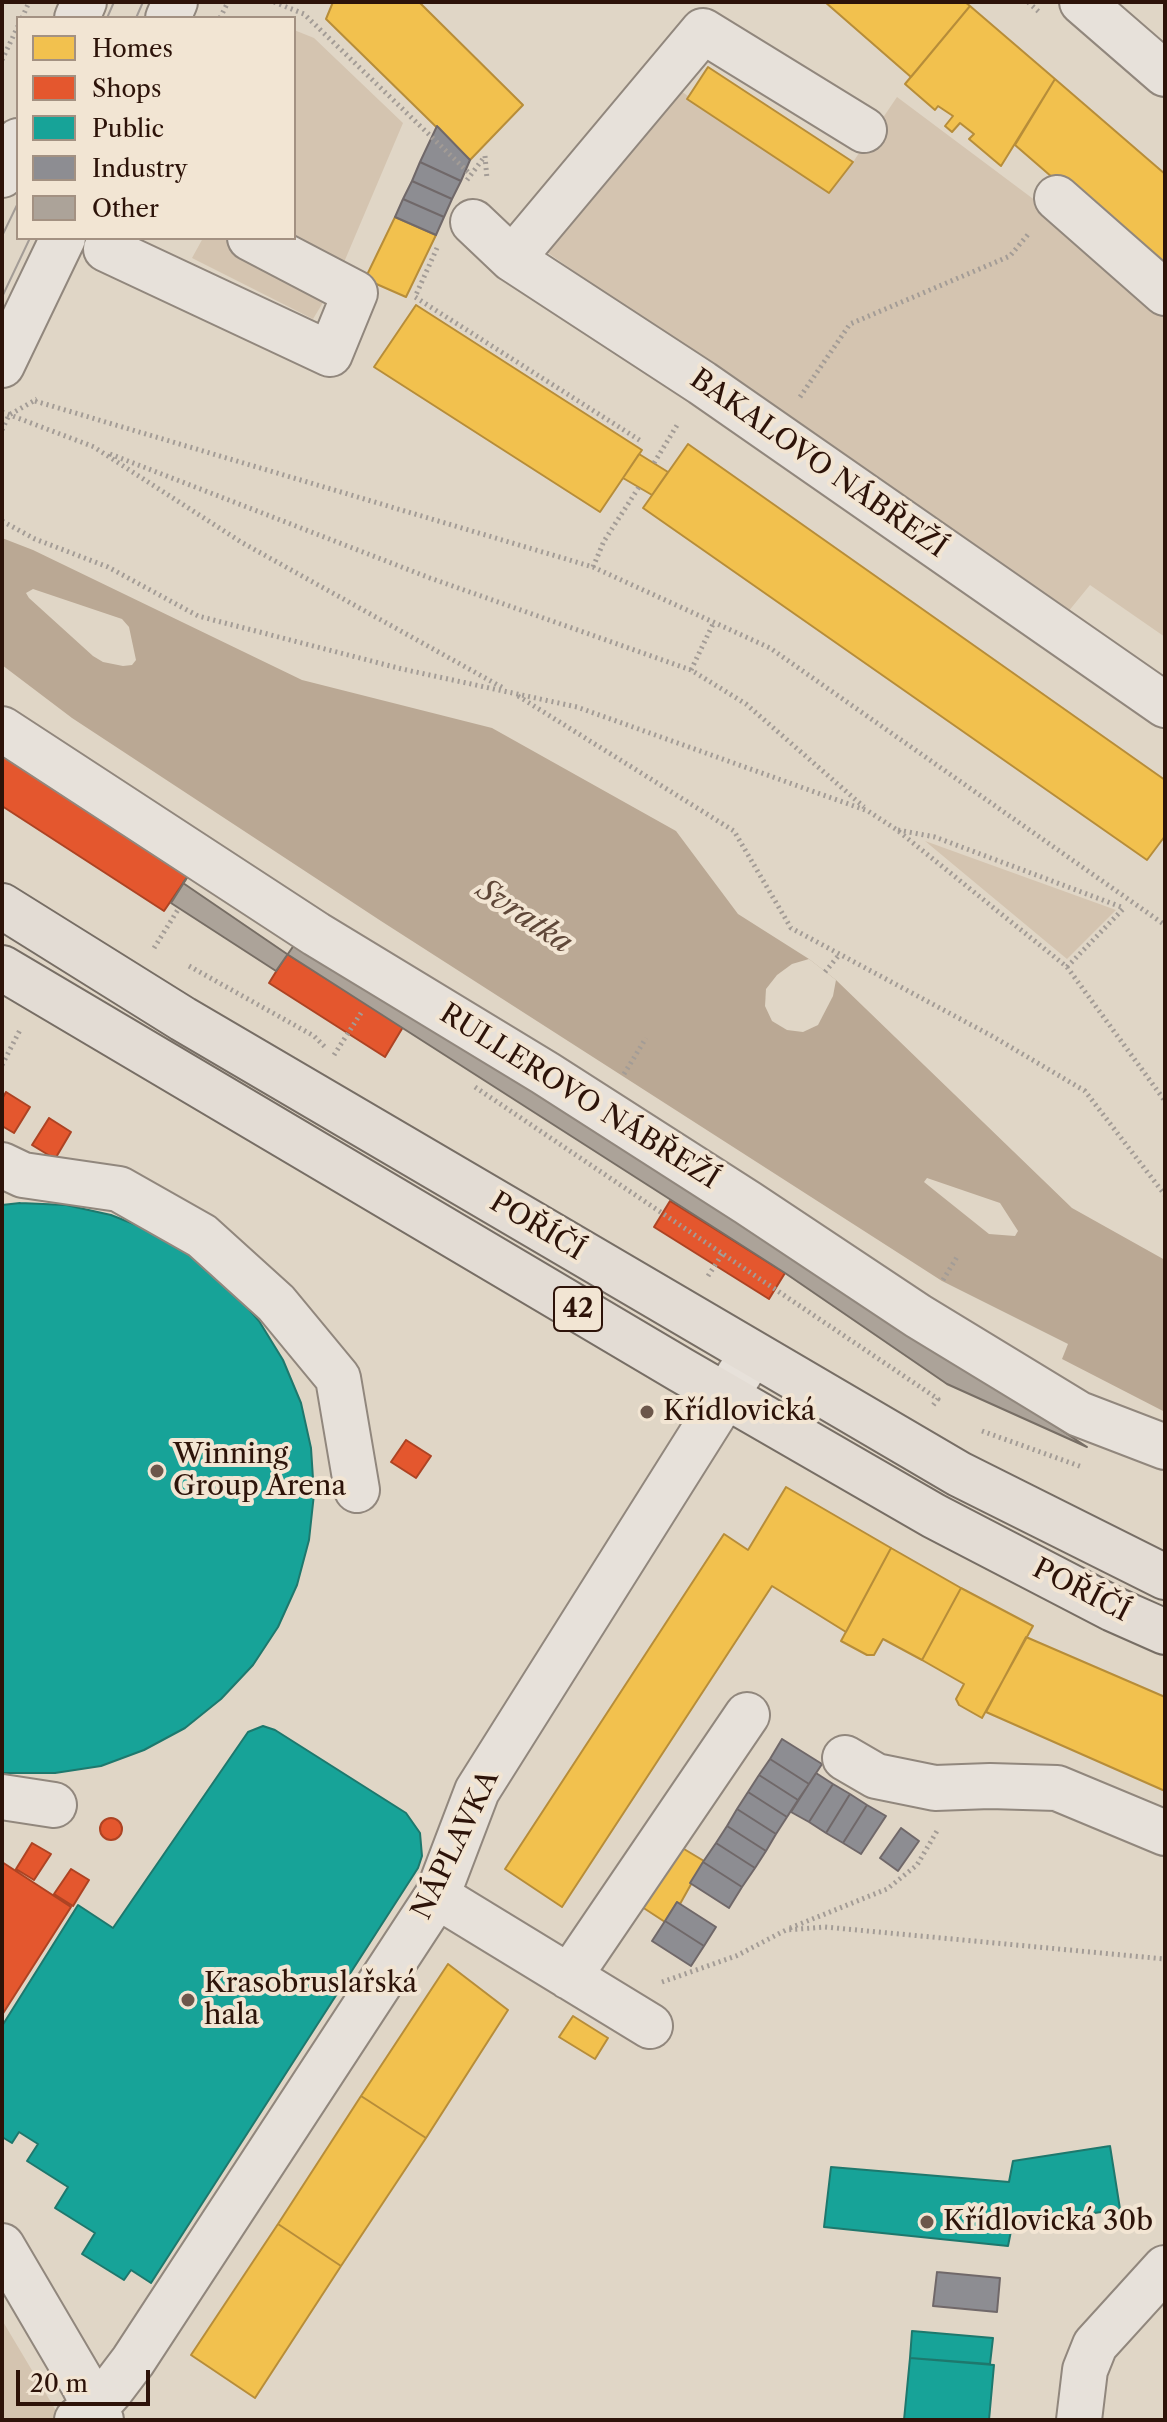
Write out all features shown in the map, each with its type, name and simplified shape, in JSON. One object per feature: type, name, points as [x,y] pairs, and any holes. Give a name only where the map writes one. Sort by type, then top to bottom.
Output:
[{"type":"main road","name":"POŘÍČÍ","points":[[2,906],[183,1019],[959,1474],[1165,1577]]},
{"type":"main road","name":"POŘÍČÍ","points":[[2,968],[934,1516],[1113,1609],[1165,1632]]},
{"type":"street","points":[[1082,2],[1165,74]]},
{"type":"street","points":[[512,259],[703,31],[864,130]]},
{"type":"street","points":[[2,175],[16,143]]},
{"type":"street","points":[[1057,198],[1165,293]]},
{"type":"street","name":"BAKALOVO NÁBŘEŽÍ","points":[[466,208],[512,259],[775,434],[1165,705]]},
{"type":"street","points":[[2,365],[62,240]]},
{"type":"street","points":[[106,249],[330,354],[355,293],[254,240]]},
{"type":"street","name":"RULLEROVO NÁBŘEŽÍ","points":[[2,729],[316,934],[545,1073],[748,1203],[918,1316],[1079,1414],[1165,1447]]},
{"type":"street","points":[[2,1165],[23,1175],[119,1189],[202,1236],[276,1303],[338,1378],[357,1490]]},
{"type":"street","name":"NÁPLAVKA","points":[[91,2416],[133,2361],[437,1896],[477,1791],[752,1354]]},
{"type":"street","points":[[569,1977],[747,1715]]},
{"type":"street","points":[[845,1758],[876,1776],[935,1788],[1057,1788],[1165,1833]]},
{"type":"street","points":[[2,1797],[54,1805]]},
{"type":"street","points":[[437,1896],[632,2015]]},
{"type":"street","points":[[2,2246],[91,2416]]},
{"type":"street","points":[[1079,2420],[1085,2370],[1095,2345],[1165,2268]]},
{"type":"path","points":[[274,2],[304,14],[470,174]]},
{"type":"path","points":[[2,60],[16,30]]},
{"type":"path","points":[[466,208],[470,174],[485,156],[466,208],[415,297],[641,441]]},
{"type":"path","points":[[775,434],[850,324],[1010,256],[1057,198]]},
{"type":"path","points":[[35,401],[593,567],[714,622],[770,648],[1165,925]]},
{"type":"path","points":[[2,412],[430,578],[691,670],[746,704],[868,811],[897,830],[1067,967],[1165,1101]]},
{"type":"path","points":[[2,430],[9,415]]},
{"type":"path","points":[[97,449],[241,542],[511,692],[734,831],[791,928],[992,1036],[1085,1091],[1165,1195]]},
{"type":"path","points":[[593,567],[604,541],[639,487]]},
{"type":"path","points":[[2,521],[35,539],[108,567],[198,616],[402,669],[577,707],[868,811]]},
{"type":"path","points":[[691,670],[714,622]]},
{"type":"path","points":[[897,830],[935,837],[1124,908]]},
{"type":"path","points":[[1067,967],[1130,902]]},
{"type":"path","points":[[152,951],[179,908]]},
{"type":"path","points":[[825,972],[839,955]]},
{"type":"path","points":[[334,1056],[362,1012]]},
{"type":"path","points":[[617,1085],[646,1038]]},
{"type":"path","points":[[2,1065],[12,1048]]},
{"type":"path","points":[[465,1081],[938,1399],[928,1412]]},
{"type":"path","points":[[942,1281],[957,1257]]},
{"type":"path","points":[[971,1427],[1084,1468]]},
{"type":"path","points":[[632,2015],[640,1989],[736,1956],[786,1930],[887,1889],[917,1865],[960,1787]]},
{"type":"path","points":[[786,1930],[825,1927],[1165,1959]]},
{"type":"shaded area","points":[[296,31],[314,38],[403,123],[342,267],[296,239]]},
{"type":"shaded area","points":[[675,87],[688,96],[687,99],[828,192],[853,162],[897,97],[1040,204],[1165,312],[1165,637],[1090,585],[1063,618],[544,250]]},
{"type":"shaded area","points":[[202,240],[229,240],[330,291],[313,319],[192,258]]},
{"type":"shaded area","points":[[925,841],[1116,910],[1067,959]]},
{"type":"shaded area","points":[[2,2320],[58,2414],[50,2420],[2,2420]]},
{"type":"water","name":"Svratka","points":[[2,538],[33,550],[302,680],[492,728],[676,831],[738,914],[836,980],[1072,1208],[1165,1260],[1165,1412],[1062,1359],[1068,1344],[942,1281],[381,921],[72,718],[2,665]],"holes":[[[33,589],[122,619],[129,627],[136,660],[132,665],[123,666],[103,662],[93,656],[29,598],[26,593]],[[927,1178],[1000,1203],[1018,1231],[1015,1236],[989,1234],[924,1182]]]},
{"type":"pier","points":[[809,959],[836,980],[833,996],[818,1025],[803,1032],[787,1030],[772,1021],[765,1006],[766,989],[777,975],[792,964]]},
{"type":"building: Homes","points":[[333,2],[419,2],[523,105],[470,160],[326,19]]},
{"type":"building: Homes","points":[[825,2],[965,2],[970,6],[911,77]]},
{"type":"building: Homes","points":[[970,6],[1055,79],[1001,166],[969,139],[974,134],[960,123],[952,132],[945,126],[953,116],[938,106],[935,110],[905,84]]},
{"type":"building: Homes","points":[[708,67],[853,162],[829,193],[687,99]]},
{"type":"building: Homes","points":[[1055,79],[1165,174],[1165,275],[1015,145]]},
{"type":"building: Homes","points":[[395,217],[436,235],[406,297],[365,279]]},
{"type":"building: Homes","points":[[416,305],[642,450],[600,512],[374,367]]},
{"type":"building: Homes","points":[[688,444],[1165,780],[1165,836],[1147,860],[643,508]]},
{"type":"building: Homes","points":[[639,454],[668,472],[652,495],[623,478]]},
{"type":"building: Homes","points":[[786,1487],[891,1548],[846,1632],[772,1586],[562,1907],[505,1869],[724,1534],[748,1550]]},
{"type":"building: Homes","points":[[891,1548],[961,1588],[922,1660],[883,1639],[874,1655],[867,1655],[841,1641]]},
{"type":"building: Homes","points":[[961,1588],[1033,1626],[982,1718],[959,1705],[956,1699],[964,1684],[922,1660]]},
{"type":"building: Homes","points":[[1026,1637],[1165,1697],[1165,1791],[986,1712]]},
{"type":"building: Homes","points":[[674,1843],[704,1861],[680,1904],[677,1902],[665,1922],[636,1903]]},
{"type":"building: Homes","points":[[448,1964],[508,2010],[426,2138],[361,2096]]},
{"type":"building: Homes","points":[[573,2016],[608,2038],[595,2059],[559,2037]]},
{"type":"building: Homes","points":[[361,2096],[426,2138],[341,2266],[278,2224]]},
{"type":"building: Homes","points":[[278,2224],[341,2266],[255,2398],[191,2355]]},
{"type":"building: Shops","points":[[2,743],[190,873],[164,911],[2,806]]},
{"type":"building: Shops","points":[[287,954],[403,1027],[385,1057],[269,983]]},
{"type":"building: Shops","points":[[6,1092],[30,1107],[14,1133],[2,1126],[2,1099]]},
{"type":"building: Shops","points":[[49,1118],[71,1132],[55,1159],[32,1145]]},
{"type":"building: Shops","points":[[670,1201],[785,1273],[769,1299],[654,1227]]},
{"type":"building: Shops","points":[[406,1440],[431,1456],[416,1478],[391,1462]]},
{"type":"building: Shops","points":[[111,1818],[119,1821],[122,1829],[119,1837],[111,1840],[103,1837],[100,1829],[103,1821]]},
{"type":"building: Shops","points":[[32,1843],[51,1854],[34,1880],[16,1869]]},
{"type":"building: Shops","points":[[2,1862],[71,1907],[2,2015]]},
{"type":"building: Shops","points":[[71,1869],[89,1880],[73,1906],[54,1894]]},
{"type":"building: Public","name":"Winning Group Arena","points":[[2,1205],[66,1205],[111,1215],[154,1232],[194,1256],[229,1286],[259,1321],[283,1360],[301,1403],[311,1448],[314,1494],[309,1540],[297,1585],[278,1627],[253,1665],[221,1699],[185,1728],[144,1750],[101,1766],[55,1773],[2,1773]]},
{"type":"building: Public","points":[[263,1726],[275,1730],[406,1813],[420,1833],[422,1856],[418,1868],[151,2283],[131,2270],[124,2280],[82,2254],[95,2233],[55,2208],[68,2187],[27,2161],[38,2144],[19,2132],[12,2143],[2,2137],[2,2026],[78,1905],[113,1928],[248,1732]]},
{"type":"building: Public","points":[[1110,2146],[1120,2209],[1012,2226],[1008,2246],[824,2227],[831,2167],[1009,2182],[1013,2161]]},
{"type":"building: Public","points":[[912,2331],[993,2338],[990,2364],[910,2358]]},
{"type":"building: Public","points":[[910,2358],[994,2365],[989,2420],[904,2420]]},
{"type":"building: Industry","points":[[437,126],[470,160],[461,181],[420,162]]},
{"type":"building: Industry","points":[[420,162],[461,181],[452,199],[412,181]]},
{"type":"building: Industry","points":[[412,181],[452,199],[444,217],[403,199]]},
{"type":"building: Industry","points":[[403,199],[444,217],[436,235],[395,217]]},
{"type":"building: Industry","points":[[782,1739],[822,1764],[809,1784],[770,1759]]},
{"type":"building: Industry","points":[[770,1759],[809,1784],[798,1800],[759,1775]]},
{"type":"building: Industry","points":[[816,1773],[833,1784],[809,1822],[791,1812]]},
{"type":"building: Industry","points":[[759,1775],[798,1800],[787,1817],[748,1792]]},
{"type":"building: Industry","points":[[833,1784],[850,1794],[826,1833],[809,1822]]},
{"type":"building: Industry","points":[[748,1792],[787,1817],[776,1834],[737,1809]]},
{"type":"building: Industry","points":[[850,1794],[867,1805],[843,1843],[826,1833]]},
{"type":"building: Industry","points":[[867,1805],[886,1816],[861,1854],[843,1843]]},
{"type":"building: Industry","points":[[737,1809],[776,1834],[766,1851],[727,1826]]},
{"type":"building: Industry","points":[[727,1826],[766,1851],[755,1868],[716,1843]]},
{"type":"building: Industry","points":[[901,1828],[919,1841],[898,1871],[880,1858]]},
{"type":"building: Industry","points":[[716,1843],[755,1868],[742,1887],[703,1862]]},
{"type":"building: Industry","points":[[703,1862],[742,1887],[729,1908],[690,1883]]},
{"type":"building: Industry","points":[[677,1902],[716,1927],[704,1946],[665,1921]]},
{"type":"building: Industry","points":[[665,1921],[704,1946],[691,1966],[652,1941]]},
{"type":"building: Industry","points":[[937,2272],[1000,2278],[997,2312],[933,2306]]},
{"type":"building: Other","points":[[190,873],[299,938],[276,971],[171,903]]},
{"type":"building: Other","points":[[190,873],[797,1255],[1087,1447],[947,1384],[785,1273],[287,954],[183,883]]},
{"type":"tram line","points":[[108,16],[114,2]]},
{"type":"tram line","points":[[137,16],[143,2]]},
{"type":"tram line","points":[[2,236],[16,207]]},
{"type":"tram line","points":[[2,297],[29,240]]},
{"type":"place","name":"Křídlovická","points":[[647,1412]]},
{"type":"place","name":"Winning Group Arena","points":[[157,1471]]},
{"type":"place","name":"Krasobruslařská hala","points":[[188,2000]]},
{"type":"place","name":"Křídlovická 30b","points":[[927,2222]]}]
